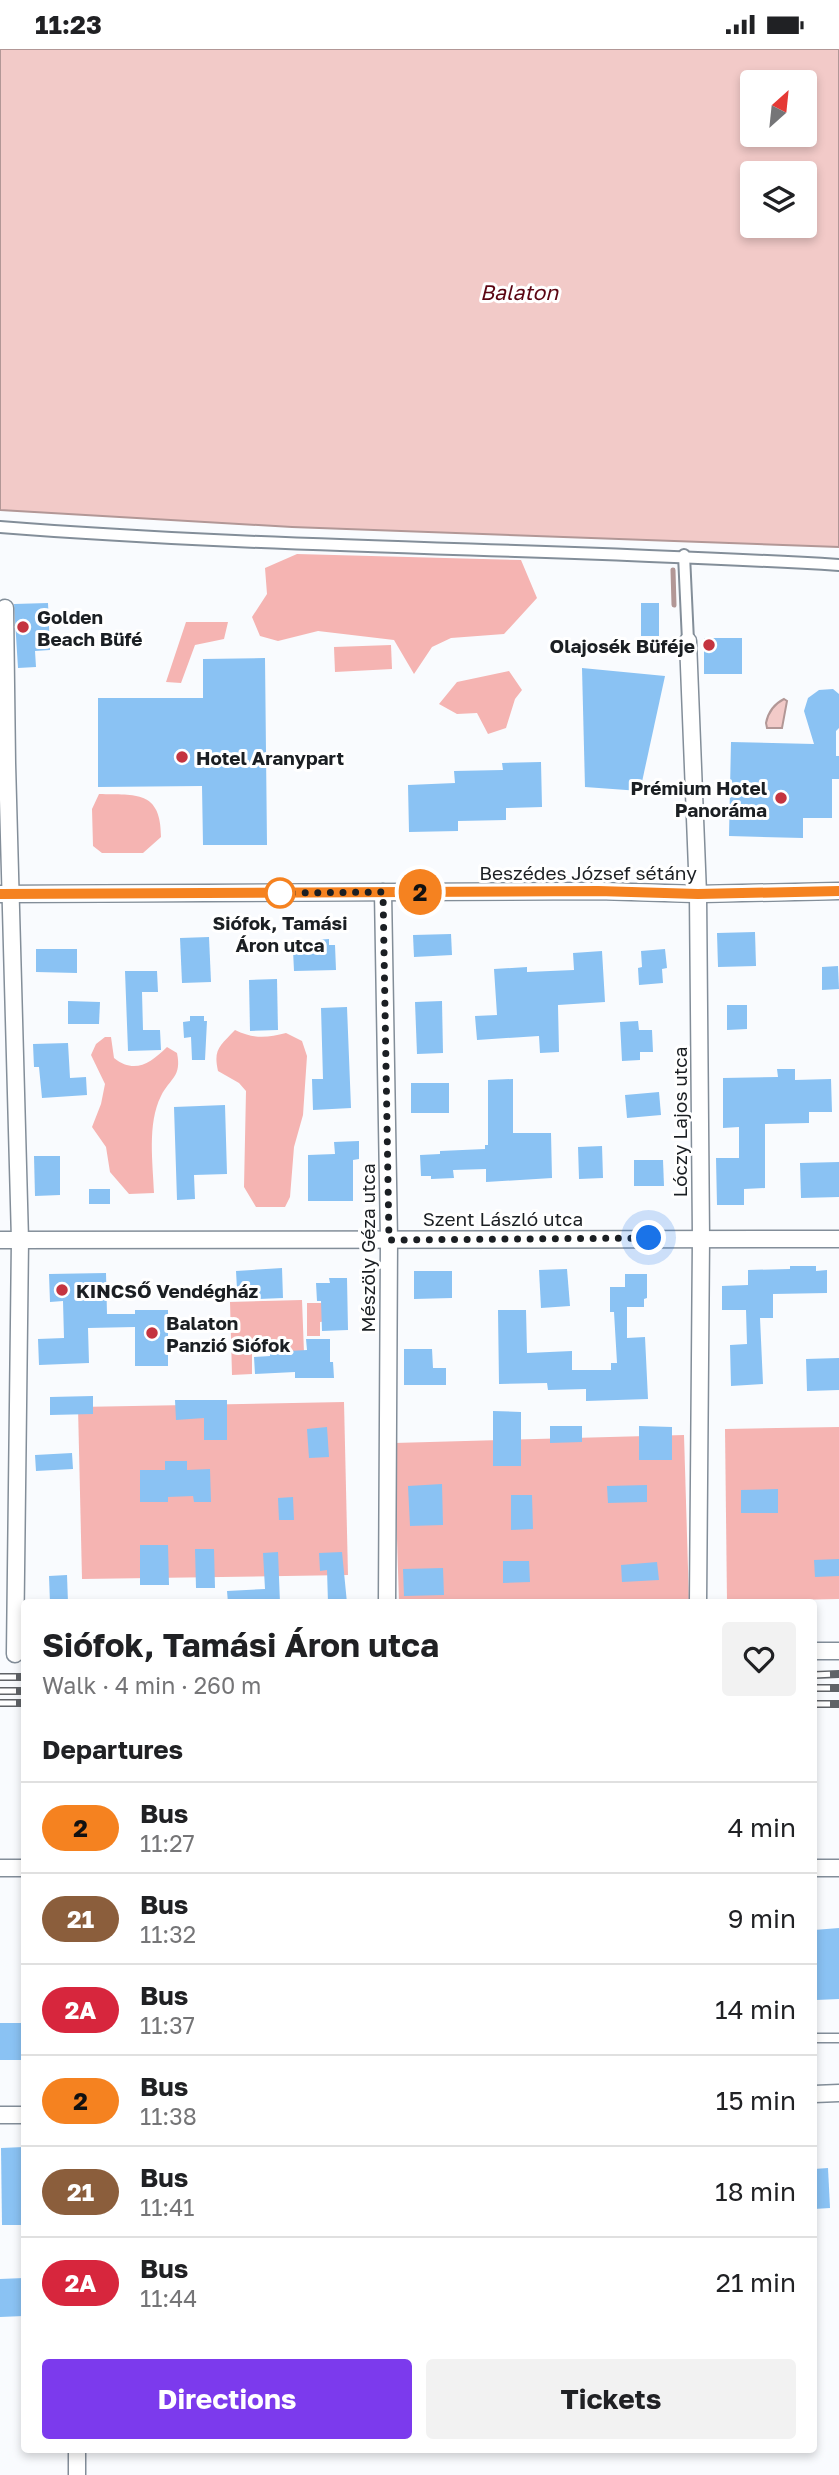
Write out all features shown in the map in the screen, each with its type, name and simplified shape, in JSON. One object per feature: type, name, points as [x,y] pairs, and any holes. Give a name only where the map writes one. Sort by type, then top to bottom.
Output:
[{"type":"street","points":[[0,527],[166,539],[684,555],[839,565]]},
{"type":"street","points":[[684,555],[688,641]]},
{"type":"street","points":[[5,608],[5,894],[20,1240],[13,1654]]},
{"type":"street","name":"Lóczy Lajos utca","points":[[688,641],[698,894],[701,1238],[698,1599]]},
{"type":"street","name":"Beszédes József sétány","points":[[5,894],[598,891],[698,894],[839,891]]},
{"type":"street","name":"Mészöly Géza utca","points":[[383,892],[389,1240],[387,1599]]},
{"type":"street","name":"Szent László utca","points":[[0,1240],[839,1238]]},
{"type":"street","points":[[817,1651],[839,1651]]},
{"type":"street","points":[[0,1868],[21,1868]]},
{"type":"street","points":[[817,1868],[839,1868]]},
{"type":"street","points":[[817,2094],[839,2093]]},
{"type":"street","points":[[0,2115],[21,2115]]},
{"type":"street","points":[[77,2453],[77,2475]]},
{"type":"lane","points":[[817,2038],[839,2038]]},
{"type":"shaded area","points":[[297,554],[521,560],[537,598],[504,634],[451,638],[432,647],[414,674],[394,640],[318,631],[278,641],[260,636],[252,617],[267,594],[265,568]]},
{"type":"shaded area","points":[[186,622],[228,622],[224,639],[195,645],[181,683],[166,682]]},
{"type":"shaded area","points":[[391,645],[392,669],[335,672],[334,647]]},
{"type":"shaded area","points":[[509,671],[522,690],[515,699],[506,728],[488,734],[477,713],[457,714],[439,704],[457,682]]},
{"type":"shaded area","points":[[99,794],[144,798],[157,811],[161,837],[143,853],[102,853],[93,846],[92,809]]},
{"type":"shaded area","points":[[235,1030],[260,1037],[286,1033],[302,1041],[307,1056],[303,1115],[294,1147],[290,1197],[285,1207],[256,1207],[244,1187],[246,1091],[239,1083],[218,1071],[216,1058],[219,1048]]},
{"type":"shaded area","points":[[105,1037],[111,1037],[114,1058],[128,1065],[142,1065],[167,1047],[177,1053],[177,1072],[161,1096],[154,1119],[154,1193],[129,1194],[110,1172],[106,1147],[92,1127],[105,1084],[91,1055],[96,1044]]},
{"type":"shaded area","points":[[302,1300],[304,1353],[292,1353],[291,1349],[252,1350],[252,1374],[232,1375],[230,1302]]},
{"type":"shaded area","points":[[307,1303],[328,1303],[328,1321],[320,1322],[320,1336],[307,1336]]},
{"type":"shaded area","points":[[344,1402],[348,1575],[82,1579],[78,1407]]},
{"type":"shaded area","points":[[839,1427],[839,1599],[727,1599],[725,1429]]},
{"type":"shaded area","points":[[684,1435],[689,1599],[399,1599],[394,1443]]},
{"type":"water","name":"Balaton","points":[[0,49],[839,49],[839,547],[292,527],[0,510]]},
{"type":"water","points":[[784,699],[787,701],[782,728],[767,728],[770,712]]},
{"type":"building","points":[[48,603],[50,650],[35,651],[36,667],[18,668],[14,604]]},
{"type":"building","points":[[641,603],[659,603],[659,636],[641,636]]},
{"type":"building","points":[[704,638],[742,638],[742,674],[704,674]]},
{"type":"building","name":"Hotel Aranypart","points":[[265,658],[267,845],[203,845],[202,786],[98,787],[98,698],[203,698],[203,659]]},
{"type":"building","points":[[582,668],[665,676],[640,791],[585,787]]},
{"type":"building","name":"Prémium Hotel Panoráma","points":[[833,689],[839,694],[836,756],[839,756],[839,779],[832,779],[832,818],[803,818],[803,838],[729,836],[731,742],[814,744],[804,711],[808,698],[819,690]]},
{"type":"building","points":[[541,762],[542,807],[506,808],[506,820],[458,821],[458,831],[409,832],[408,785],[455,783],[454,771],[503,770],[502,763]]},
{"type":"building","points":[[755,932],[756,966],[718,967],[717,933]]},
{"type":"building","points":[[451,934],[452,955],[414,957],[413,935]]},
{"type":"building","points":[[209,937],[211,982],[182,983],[180,938]]},
{"type":"building","points":[[329,939],[329,945],[335,945],[336,970],[294,971],[293,950],[312,949],[315,940]]},
{"type":"building","points":[[36,949],[77,949],[77,973],[36,972]]},
{"type":"building","points":[[665,949],[667,968],[662,969],[663,983],[639,985],[641,951]]},
{"type":"building","points":[[602,951],[605,1002],[558,1005],[559,1052],[540,1053],[539,1036],[477,1040],[475,1016],[497,1015],[494,969],[527,967],[527,972],[574,970],[573,953]]},
{"type":"building","points":[[838,966],[839,989],[822,990],[822,967]]},
{"type":"building","points":[[125,971],[157,971],[158,992],[142,992],[143,1030],[160,1030],[161,1050],[128,1051]]},
{"type":"building","points":[[277,979],[278,1030],[250,1031],[249,980]]},
{"type":"building","points":[[68,1001],[100,1002],[99,1024],[68,1024]]},
{"type":"building","points":[[442,1001],[443,1053],[417,1054],[415,1002]]},
{"type":"building","points":[[727,1005],[747,1005],[747,1029],[727,1030]]},
{"type":"building","points":[[347,1007],[351,1108],[313,1110],[312,1079],[323,1079],[321,1008]]},
{"type":"building","points":[[190,1016],[204,1016],[204,1021],[207,1021],[205,1060],[192,1060],[191,1037],[184,1038],[183,1022],[190,1021]]},
{"type":"building","points":[[638,1021],[639,1030],[652,1030],[653,1052],[640,1052],[640,1060],[622,1061],[620,1022]]},
{"type":"building","points":[[68,1043],[70,1078],[86,1077],[87,1095],[42,1098],[39,1067],[34,1067],[33,1044]]},
{"type":"building","points":[[777,1069],[795,1069],[795,1080],[831,1079],[832,1112],[809,1112],[809,1123],[765,1124],[765,1188],[744,1189],[744,1205],[717,1205],[716,1158],[739,1158],[739,1127],[723,1128],[723,1078],[778,1077]]},
{"type":"building","points":[[513,1079],[513,1133],[551,1133],[552,1178],[486,1182],[486,1169],[453,1170],[454,1178],[431,1179],[431,1176],[421,1176],[420,1155],[440,1154],[440,1151],[485,1149],[485,1145],[488,1145],[488,1080]]},
{"type":"building","points":[[411,1083],[449,1083],[449,1113],[411,1113]]},
{"type":"building","points":[[659,1092],[661,1115],[627,1118],[625,1095]]},
{"type":"building","points":[[225,1105],[227,1174],[194,1175],[195,1199],[177,1200],[174,1107]]},
{"type":"building","points":[[359,1141],[359,1159],[353,1160],[353,1201],[308,1201],[308,1155],[335,1154],[334,1142]]},
{"type":"building","points":[[602,1146],[603,1178],[579,1179],[578,1147]]},
{"type":"building","points":[[34,1156],[60,1156],[60,1195],[35,1196]]},
{"type":"building","points":[[634,1160],[663,1160],[664,1186],[634,1186]]},
{"type":"building","points":[[839,1162],[839,1197],[801,1198],[800,1163]]},
{"type":"building","points":[[89,1189],[110,1189],[110,1204],[89,1204]]},
{"type":"building","points":[[790,1266],[816,1266],[816,1271],[827,1270],[827,1293],[773,1294],[773,1318],[760,1318],[763,1384],[731,1386],[730,1345],[747,1344],[746,1310],[722,1310],[722,1286],[748,1285],[748,1270],[790,1269]]},
{"type":"building","points":[[282,1268],[283,1298],[259,1299],[259,1288],[237,1289],[236,1271]]},
{"type":"building","points":[[567,1269],[570,1306],[541,1308],[539,1270]]},
{"type":"building","points":[[414,1271],[452,1271],[452,1298],[414,1299]]},
{"type":"building","points":[[106,1273],[107,1314],[135,1314],[135,1310],[168,1310],[168,1366],[135,1366],[135,1327],[88,1328],[89,1363],[39,1365],[38,1339],[64,1338],[63,1301],[50,1302],[49,1274]]},
{"type":"building","points":[[625,1274],[647,1274],[647,1298],[644,1299],[644,1307],[627,1307],[627,1338],[645,1337],[648,1399],[586,1401],[586,1389],[548,1390],[547,1383],[499,1384],[498,1310],[526,1310],[527,1353],[572,1351],[572,1370],[611,1370],[611,1363],[617,1363],[614,1312],[610,1312],[610,1287],[625,1287]]},
{"type":"building","points":[[329,1278],[347,1278],[348,1330],[322,1331],[321,1301],[317,1301],[316,1283],[330,1283]]},
{"type":"building","points":[[306,1339],[330,1339],[330,1362],[333,1362],[334,1378],[295,1378],[295,1372],[255,1374],[254,1357],[270,1356],[270,1352],[307,1350]]},
{"type":"building","points":[[404,1349],[432,1349],[433,1368],[446,1368],[446,1385],[404,1385]]},
{"type":"building","points":[[839,1358],[839,1390],[807,1391],[806,1359]]},
{"type":"building","points":[[93,1396],[93,1414],[50,1415],[50,1397]]},
{"type":"building","points":[[175,1400],[227,1400],[227,1440],[204,1440],[204,1418],[176,1420]]},
{"type":"building","points":[[493,1411],[521,1412],[521,1466],[493,1466]]},
{"type":"building","points":[[550,1426],[582,1426],[582,1442],[550,1443]]},
{"type":"building","points":[[639,1426],[672,1427],[672,1460],[639,1460]]},
{"type":"building","points":[[327,1427],[329,1457],[309,1458],[307,1429]]},
{"type":"building","points":[[72,1453],[73,1469],[36,1471],[35,1455]]},
{"type":"building","points":[[165,1461],[187,1461],[187,1470],[210,1469],[211,1502],[194,1502],[193,1496],[168,1497],[168,1502],[140,1502],[140,1470],[165,1470]]},
{"type":"building","points":[[442,1484],[443,1525],[410,1526],[408,1486]]},
{"type":"building","points":[[647,1485],[647,1502],[608,1503],[607,1486]]},
{"type":"building","points":[[778,1489],[778,1513],[741,1513],[741,1490]]},
{"type":"building","points":[[511,1495],[532,1495],[533,1529],[511,1530]]},
{"type":"building","points":[[293,1497],[294,1520],[279,1520],[278,1498]]},
{"type":"building","points":[[140,1545],[168,1545],[169,1585],[140,1585]]},
{"type":"building","points":[[195,1549],[214,1549],[215,1588],[196,1588]]},
{"type":"building","points":[[278,1552],[280,1599],[228,1599],[227,1591],[265,1589],[263,1553]]},
{"type":"building","points":[[342,1552],[347,1599],[328,1599],[327,1570],[320,1571],[319,1553]]},
{"type":"building","points":[[839,1559],[839,1576],[815,1577],[814,1560]]},
{"type":"building","points":[[503,1561],[529,1561],[530,1582],[503,1583]]},
{"type":"building","points":[[657,1562],[659,1580],[622,1582],[621,1565]]},
{"type":"building","points":[[443,1568],[444,1595],[404,1596],[403,1569]]},
{"type":"building","points":[[67,1575],[68,1599],[50,1599],[49,1576]]},
{"type":"building","points":[[839,1928],[839,1999],[817,2000],[817,1930]]},
{"type":"building","points":[[0,2023],[21,2023],[21,2060],[0,2060]]},
{"type":"building","points":[[21,2147],[21,2225],[2,2225],[1,2148]]},
{"type":"building","points":[[828,2168],[830,2208],[817,2209],[817,2169]]},
{"type":"building","points":[[21,2278],[21,2316],[0,2317],[0,2279]]},
{"type":"waterway","points":[[673,570],[674,605]]},
{"type":"railway","points":[[817,1675],[839,1674]]},
{"type":"railway","points":[[0,1677],[21,1677]]},
{"type":"railway","points":[[817,1688],[839,1688]]},
{"type":"railway","points":[[0,1691],[21,1691]]},
{"type":"railway","points":[[0,1703],[21,1703]]},
{"type":"railway","points":[[817,1704],[839,1704]]},
{"type":"bus line","name":"2","points":[[0,894],[598,891],[698,894],[839,891]]},
{"type":"place","name":"Golden Beach Büfé","points":[[23,627]]},
{"type":"place","name":"Olajosék Büféje","points":[[709,645]]},
{"type":"place","name":"Hotel Aranypart","points":[[182,757]]},
{"type":"place","name":"Prémium Hotel Panoráma","points":[[781,798]]},
{"type":"place","name":"Siófok, Tamási Áron utca","points":[[280,893]]},
{"type":"place","name":"KINCSŐ Vendégház","points":[[62,1290]]},
{"type":"place","name":"Balaton Panzió Siófok","points":[[152,1333]]},
{"type":"route","points":[[280,893],[383,892],[389,1240],[649,1238]]}]
